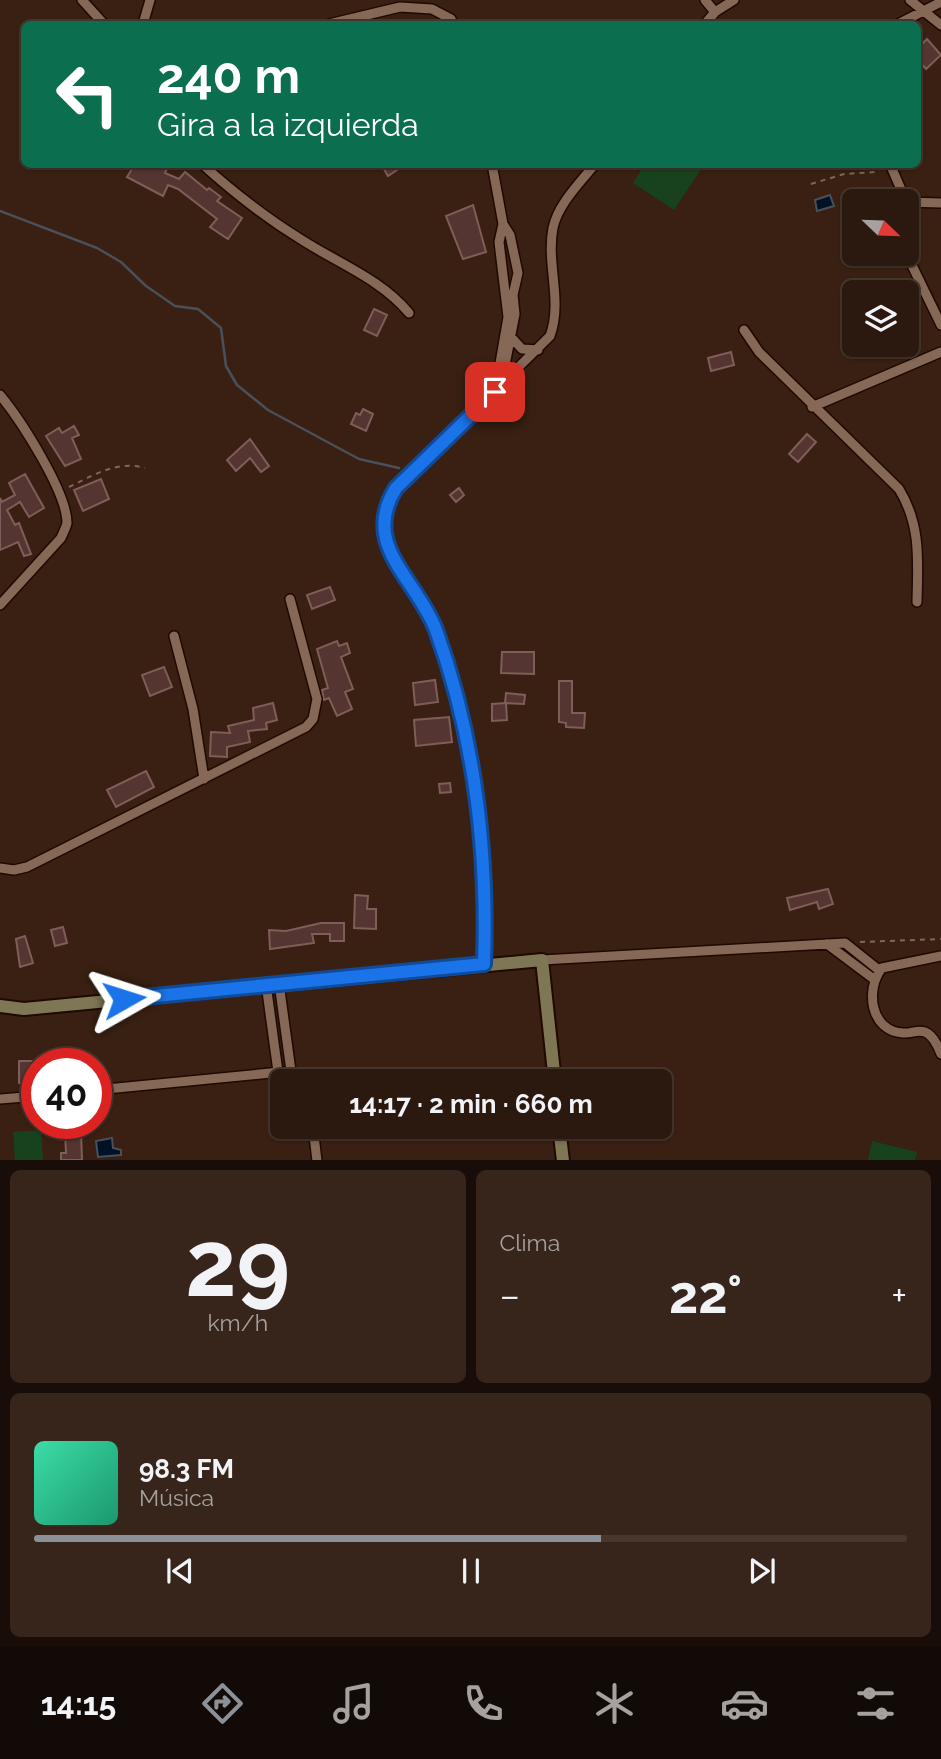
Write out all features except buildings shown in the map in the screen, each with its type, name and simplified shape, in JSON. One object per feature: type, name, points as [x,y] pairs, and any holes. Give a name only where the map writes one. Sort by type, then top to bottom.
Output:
[{"type":"street","points":[[82,0],[101,21]]},
{"type":"street","points":[[144,21],[150,0]]},
{"type":"street","points":[[705,0],[715,12]]},
{"type":"street","points":[[708,21],[715,12],[734,0]]},
{"type":"street","points":[[910,0],[941,24]]},
{"type":"street","points":[[904,21],[941,2]]},
{"type":"street","points":[[342,21],[400,7],[432,9],[452,21]]},
{"type":"street","points":[[207,168],[237,195],[300,239],[394,295],[409,313]]},
{"type":"street","points":[[493,168],[503,224],[510,235],[518,274],[505,365],[509,378]]},
{"type":"street","points":[[484,964],[486,914],[481,811],[471,751],[435,629],[383,538],[387,502],[396,488],[550,336],[556,320],[553,229],[558,213],[592,168]]},
{"type":"street","points":[[889,168],[900,189]]},
{"type":"street","points":[[919,202],[941,203]]},
{"type":"street","points":[[495,392],[508,317],[499,242],[503,224]]},
{"type":"street","points":[[912,266],[941,325]]},
{"type":"street","points":[[744,330],[759,352],[899,489],[912,510],[916,529],[917,602]]},
{"type":"street","points":[[511,337],[522,349],[538,350]]},
{"type":"street","points":[[813,407],[941,352]]},
{"type":"street","points":[[0,394],[18,416],[58,492],[67,524],[61,538],[3,602]]},
{"type":"street","points":[[0,589],[3,602]]},
{"type":"street","points":[[0,868],[14,870],[27,867],[297,733],[313,719],[317,699],[290,600]]},
{"type":"street","points":[[174,636],[193,709],[204,779]]},
{"type":"street","points":[[0,1006],[24,1009],[484,964],[845,943],[878,975]]},
{"type":"street","points":[[827,944],[878,975]]},
{"type":"street","points":[[941,956],[900,963],[878,975],[871,994],[879,1020],[890,1030],[904,1034],[923,1031],[931,1036],[941,1054]]},
{"type":"street","points":[[541,960],[554,1069]]},
{"type":"street","points":[[272,983],[291,1069]]},
{"type":"street","points":[[272,983],[278,1069]]},
{"type":"street","points":[[112,1088],[270,1073]]},
{"type":"street","points":[[0,1099],[21,1097]]},
{"type":"street","points":[[314,1139],[317,1160]]},
{"type":"street","points":[[560,1139],[563,1160]]},
{"type":"path","points":[[811,184],[844,174],[876,172],[882,168]]},
{"type":"path","points":[[58,492],[109,468],[134,464],[145,468]]},
{"type":"path","points":[[845,943],[941,939]]},
{"type":"green space","points":[[642,168],[702,168],[674,210],[633,183]]},
{"type":"green space","points":[[21,1131],[21,1139],[42,1139],[43,1160],[15,1160],[13,1132]]},
{"type":"green space","points":[[872,1141],[917,1152],[915,1160],[868,1160]]},
{"type":"water","points":[[830,195],[834,206],[817,211],[815,200]]},
{"type":"water","points":[[112,1138],[113,1148],[121,1150],[121,1155],[98,1157],[96,1141]]},
{"type":"waterway","points":[[0,211],[97,248],[121,262],[146,286],[175,306],[198,309],[221,328],[226,366],[237,385],[268,410],[359,459],[399,468]]},
{"type":"route","points":[[124,999],[484,964],[486,914],[481,811],[471,751],[435,629],[419,595],[383,538],[387,502],[396,488],[495,392]]}]
